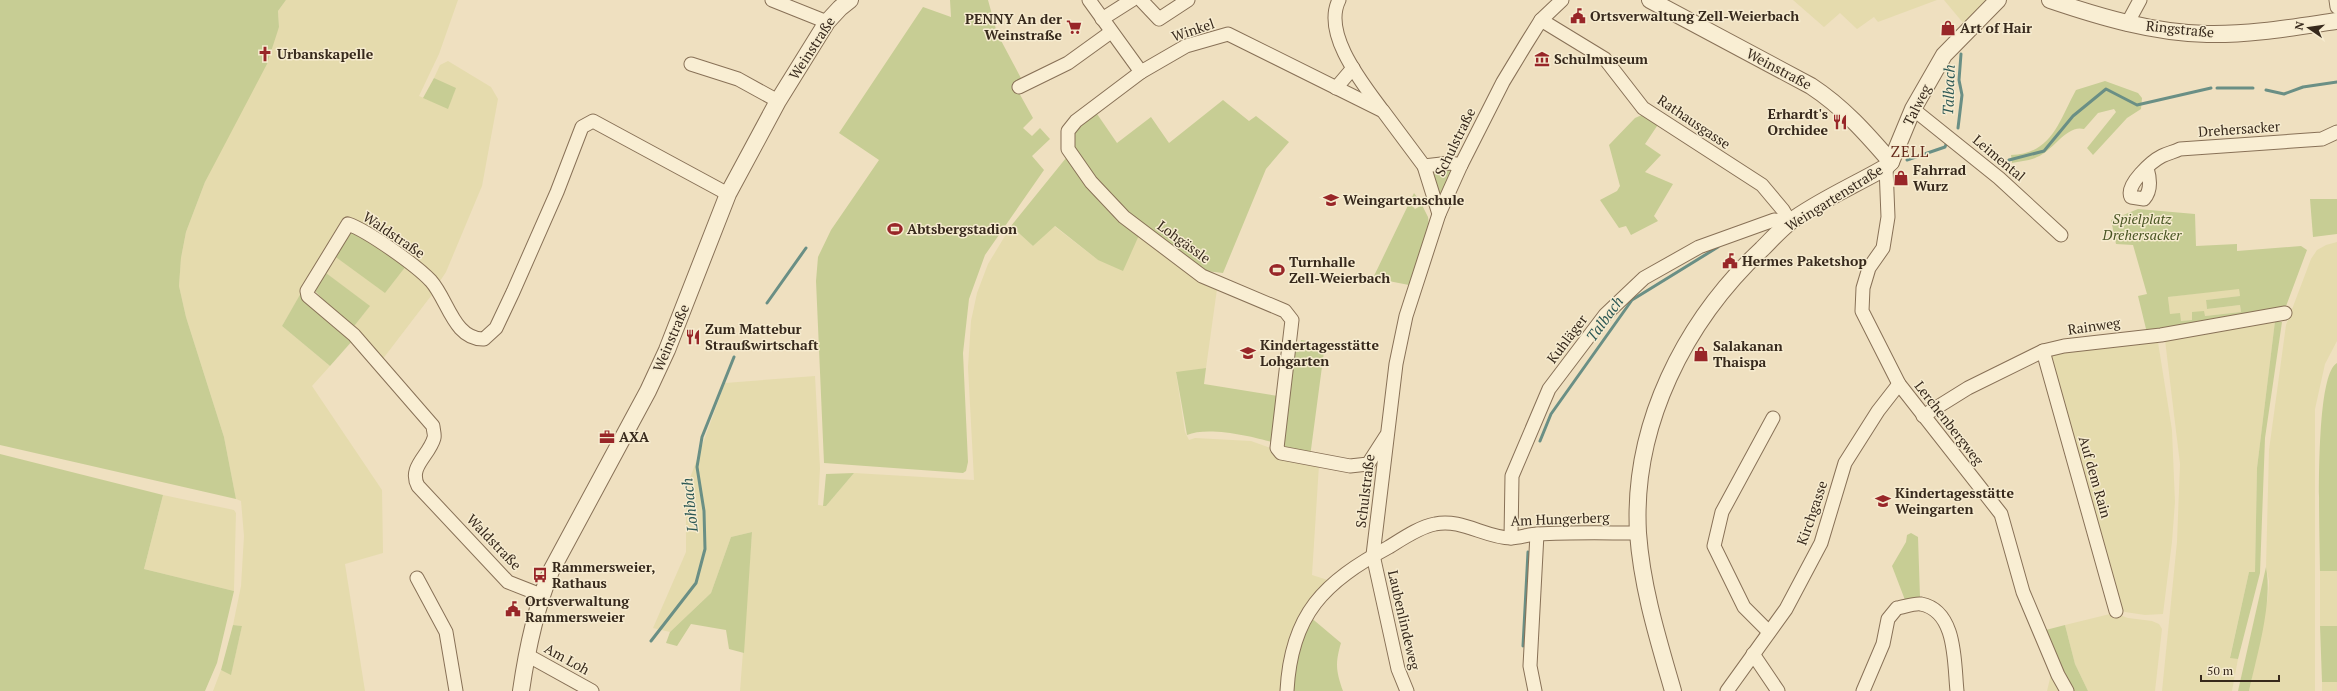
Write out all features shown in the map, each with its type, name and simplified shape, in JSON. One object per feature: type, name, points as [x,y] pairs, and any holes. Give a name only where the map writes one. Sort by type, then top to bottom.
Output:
[{"type":"street","points":[[772,0],[827,22]]},
{"type":"street","name":"Weinstraße","points":[[521,691],[526,655],[541,595],[551,571],[644,398],[664,357],[728,194],[778,101],[827,22],[850,0]]},
{"type":"street","points":[[1089,0],[1141,72]]},
{"type":"street","points":[[1102,19],[1132,0]]},
{"type":"street","points":[[1141,0],[1159,19],[1188,0]]},
{"type":"street","name":"Winkel","points":[[1339,0],[1335,16],[1338,33],[1353,68],[1424,166],[1439,214]]},
{"type":"street","name":"Schulstraße","points":[[1373,555],[1396,364],[1406,316],[1439,214],[1461,165],[1503,82],[1541,20],[1562,0]]},
{"type":"street","name":"Weinstraße","points":[[1650,0],[1811,86],[1834,101],[1863,129],[1888,164]]},
{"type":"street","name":"Talweg","points":[[1888,164],[1913,109],[1944,55],[1998,0]]},
{"type":"street","name":"Ringstraße","points":[[2050,0],[2127,24],[2207,34],[2274,30],[2337,21]]},
{"type":"street","points":[[2127,24],[2140,0]]},
{"type":"street","points":[[2336,0],[2337,7]]},
{"type":"street","name":"Rathausgasse","points":[[1541,20],[1605,59],[1643,108],[1762,185],[1783,210],[1790,222]]},
{"type":"street","points":[[1019,87],[1068,63],[1111,32]]},
{"type":"street","name":"Winkel","points":[[1141,72],[1186,46],[1228,34],[1383,111]]},
{"type":"street","points":[[691,64],[738,80],[778,101]]},
{"type":"street","points":[[1336,88],[1353,68]]},
{"type":"street","name":"Lohgässle","points":[[1141,72],[1076,121],[1068,131],[1068,149],[1091,182],[1124,217],[1202,276],[1285,311],[1290,316],[1292,320],[1277,448]]},
{"type":"street","name":"Leimental","points":[[1913,109],[1999,178],[2061,235]]},
{"type":"street","name":"Waldstraße","points":[[541,595],[508,582],[418,486],[414,479],[417,468],[434,438],[433,426],[354,335],[308,296],[307,291],[348,224],[358,228],[388,247],[431,281],[464,332],[474,339],[484,339],[496,328],[513,292],[557,192],[582,127],[593,121],[728,194]]},
{"type":"street","name":"Drehersacker","points":[[2147,168],[2161,157],[2180,150],[2322,139],[2337,132]]},
{"type":"street","points":[[1424,166],[1450,163],[1461,165]]},
{"type":"street","name":"Weingartenstraße","points":[[1673,691],[1646,597],[1638,533],[1640,484],[1648,436],[1662,392],[1678,355],[1707,309],[1744,265],[1790,222],[1888,164]]},
{"type":"street","name":"Lerchenbergweg","points":[[1888,164],[1888,217],[1883,248],[1869,268],[1862,288],[1862,312],[1899,384],[2001,514],[2023,592],[2058,675],[2067,691]]},
{"type":"street","name":"Kuhläger","points":[[1511,538],[1512,476],[1549,390],[1605,315],[1644,278],[1699,247],[1774,220],[1790,222]]},
{"type":"street","name":"Rainweg","points":[[1923,416],[1968,388],[2043,351],[2064,346],[2161,335],[2285,313]]},
{"type":"street","name":"Auf dem Rain","points":[[2043,351],[2116,611]]},
{"type":"street","name":"Kirchgasse","points":[[1727,691],[1786,609],[1821,543],[1845,463],[1878,411],[1899,384]]},
{"type":"street","points":[[1769,632],[1744,607],[1714,546],[1722,512],[1773,418]]},
{"type":"street","name":"Schulstraße","points":[[1277,448],[1281,453],[1318,461],[1350,466],[1368,464],[1388,432]]},
{"type":"street","name":"Am Hungerberg","points":[[1287,691],[1288,665],[1294,642],[1302,622],[1321,595],[1332,584],[1373,555],[1434,524],[1452,523],[1511,538],[1537,534],[1638,533]]},
{"type":"street","points":[[1536,691],[1530,666],[1537,534]]},
{"type":"street","name":"Laubenlindeweg","points":[[1373,555],[1398,669],[1407,691]]},
{"type":"street","points":[[417,578],[446,632],[456,691]]},
{"type":"street","points":[[1863,691],[1883,644],[1888,619],[1897,608],[1921,604],[1940,613],[1952,636],[1958,691]]},
{"type":"street","points":[[1753,654],[1778,691]]},
{"type":"street","name":"Am Loh","points":[[526,655],[592,691]]},
{"type":"shaded area","points":[[286,0],[458,0],[439,54],[419,96],[448,108],[455,89],[434,78],[440,65],[448,61],[491,87],[498,99],[482,186],[446,272],[440,281],[340,229],[282,326],[330,366],[312,386],[382,490],[383,553],[345,564],[365,691],[213,691],[221,670],[231,674],[242,626],[233,625],[241,586],[244,536],[241,501],[236,499],[224,437],[186,317],[179,286],[181,258],[186,232],[205,182],[279,27],[278,11]]},
{"type":"shaded area","points":[[1793,0],[1937,0],[1878,22],[1874,17],[1857,29],[1840,13],[1824,27]]},
{"type":"shaded area","points":[[1944,0],[1988,0],[1964,24]]},
{"type":"shaded area","points":[[1011,226],[1033,246],[1054,226],[1098,260],[1140,233],[1217,289],[1206,368],[1176,373],[1185,432],[1189,440],[1195,438],[1251,441],[1319,465],[1312,575],[1331,581],[1317,597],[1284,691],[740,691],[752,532],[731,537],[711,593],[670,632],[653,628],[686,552],[686,489],[725,383],[815,376],[820,468],[818,505],[826,506],[854,473],[974,480],[968,367],[971,321],[977,293],[988,264]]},
{"type":"shaded area","points":[[2337,242],[2337,341],[2325,364],[2315,409],[2315,691],[2249,691],[2268,597],[2269,581],[2266,567],[2269,450],[2286,325],[2311,259],[2317,250],[2326,245]]},
{"type":"shaded area","points":[[333,255],[406,266],[434,292],[382,360],[351,330],[369,307],[322,270]]},
{"type":"shaded area","points":[[2239,288],[2240,296],[2206,300],[2207,309],[2240,305],[2241,312],[2204,316],[2192,313],[2193,320],[2181,321],[2170,315],[2168,297]]},
{"type":"shaded area","points":[[2275,321],[2257,468],[2255,573],[2249,572],[2230,657],[2238,659],[2232,691],[2162,691],[2177,542],[2180,464],[2165,340]]},
{"type":"shaded area","points":[[2158,342],[2172,430],[2175,502],[2172,542],[2163,614],[2145,615],[2125,612],[2119,608],[2050,355],[2053,351]]},
{"type":"shaded area","points":[[163,495],[234,510],[236,513],[234,591],[144,569]]},
{"type":"shaded area","points":[[2320,571],[2337,571],[2337,626],[2320,626]]},
{"type":"shaded area","points":[[2114,613],[2128,618],[2152,621],[2159,624],[2162,629],[2155,691],[2088,691],[2075,664],[2065,625]]},
{"type":"shaded area","points":[[2051,674],[2061,691],[2047,691]]},
{"type":"shaded area","points":[[2322,682],[2337,682],[2337,691],[2322,691]]},
{"type":"green space","points":[[0,0],[286,0],[278,11],[279,27],[267,64],[205,182],[186,232],[181,258],[179,286],[186,317],[224,437],[236,499],[0,445]]},
{"type":"green space","name":"Abtsbergstadion","points":[[950,0],[988,0],[997,33],[1022,80],[1014,84],[1033,118],[1023,128],[1032,136],[1040,128],[1050,139],[1032,156],[1044,170],[985,255],[969,299],[963,353],[968,462],[966,471],[963,473],[824,463],[816,281],[818,257],[831,230],[879,160],[839,133],[923,7],[951,17]]},
{"type":"green space","points":[[434,78],[456,88],[448,109],[423,98]]},
{"type":"green space","points":[[2105,81],[2138,93],[2142,98],[2141,109],[2127,118],[2093,155],[2087,148],[2116,112],[2114,109],[2098,113],[2084,129],[2072,130],[2043,154],[2031,159],[2012,163],[2011,155],[2025,153],[2036,149],[2045,142],[2059,124],[2076,90]]},
{"type":"green space","points":[[1223,100],[1249,121],[1256,116],[1289,142],[1266,169],[1223,273],[1206,271],[1114,202],[1076,154],[1070,135],[1095,111],[1117,143],[1151,117],[1169,143]]},
{"type":"green space","points":[[1644,114],[1659,123],[1645,144],[1661,155],[1645,172],[1673,184],[1654,216],[1658,221],[1631,235],[1626,226],[1619,228],[1600,200],[1617,191],[1620,186],[1609,145],[1635,118]]},
{"type":"green space","points":[[1066,158],[1094,195],[1112,215],[1140,233],[1123,271],[1098,260],[1055,226],[1033,246],[1011,226]]},
{"type":"green space","points":[[1450,168],[1455,169],[1440,199],[1429,174]]},
{"type":"green space","points":[[1414,193],[1417,197],[1410,203],[1415,209],[1422,205],[1428,217],[1429,226],[1409,285],[1373,278]]},
{"type":"green space","points":[[2310,199],[2337,199],[2337,234],[2313,237]]},
{"type":"green space","name":"Spielplatz Drehersacker","points":[[2138,209],[2195,214],[2196,246],[2237,244],[2237,251],[2301,246],[2307,250],[2285,309],[2147,333],[2138,296],[2147,294],[2133,245],[2116,244],[2111,220]],"holes":[[[2239,289],[2240,296],[2206,300],[2207,309],[2240,305],[2241,312],[2205,316],[2204,311],[2192,312],[2192,320],[2181,321],[2180,313],[2170,314],[2168,297]]]},
{"type":"green space","points":[[353,231],[406,266],[385,293],[333,255],[346,233]]},
{"type":"green space","points":[[322,270],[370,306],[351,330],[315,291]]},
{"type":"green space","points":[[301,293],[353,340],[330,366],[282,326]]},
{"type":"green space","points":[[2275,321],[2282,322],[2265,438],[2260,573],[2238,659],[2230,658],[2249,572],[2255,572],[2257,468]]},
{"type":"green space","points":[[1301,340],[1325,344],[1310,457],[1283,447],[1291,352],[1299,352]]},
{"type":"green space","points":[[2337,363],[2337,571],[2320,571],[2319,495],[2321,426],[2324,397],[2329,374]]},
{"type":"green space","points":[[1206,368],[1204,384],[1278,396],[1272,442],[1229,433],[1206,431],[1187,435],[1176,372]]},
{"type":"green space","points":[[0,454],[163,495],[144,569],[234,591],[217,663],[205,691],[0,691]]},
{"type":"green space","points":[[854,473],[826,506],[823,506],[826,474]]},
{"type":"green space","points":[[752,532],[744,653],[729,649],[726,630],[691,624],[677,646],[666,643],[670,632],[711,593],[731,537]]},
{"type":"green space","points":[[1911,533],[1918,537],[1920,597],[1905,600],[1892,566],[1906,542],[1907,535]]},
{"type":"green space","points":[[2266,567],[2268,581],[2266,612],[2260,645],[2249,691],[2238,691]]},
{"type":"green space","points":[[1309,616],[1341,643],[1337,667],[1343,691],[1290,691],[1290,674]]},
{"type":"green space","points":[[233,625],[242,626],[231,675],[221,670]]},
{"type":"green space","points":[[2065,625],[2075,664],[2088,691],[2071,691],[2042,631]]},
{"type":"green space","points":[[2320,626],[2337,626],[2337,682],[2322,682]]},
{"type":"waterway","name":"Talbach","points":[[1958,128],[1962,95],[1959,80],[1961,54]]},
{"type":"waterway","points":[[2266,90],[2284,94],[2303,87],[2337,82]]},
{"type":"waterway","points":[[2009,160],[2044,151],[2073,116],[2106,89],[2137,105],[2211,88]]},
{"type":"waterway","points":[[2217,88],[2253,88]]},
{"type":"waterway","name":"Talbach","points":[[1907,160],[1945,147],[1947,142]]},
{"type":"waterway","name":"Talbach","points":[[1540,441],[1551,414],[1632,300],[1718,247]]},
{"type":"waterway","name":"Lohbach","points":[[767,303],[806,248]]},
{"type":"waterway","name":"Lohbach","points":[[651,641],[696,583],[705,549],[704,511],[697,467],[702,437],[734,357]]},
{"type":"waterway","name":"Talbach","points":[[1523,646],[1528,552]]},
{"type":"place","name":"Ortsverwaltung Zell-Weierbach","points":[[1578,16]]},
{"type":"place","name":"PENNY An der Weinstraße","points":[[1074,27]]},
{"type":"place","name":"Art of Hair","points":[[1948,28]]},
{"type":"place","name":"Urbanskapelle","points":[[265,54]]},
{"type":"place","name":"Schulmuseum","points":[[1542,59]]},
{"type":"place","name":"Erhardt's Orchidee","points":[[1840,122]]},
{"type":"place","name":"Fahrrad Wurz","points":[[1901,178]]},
{"type":"place","name":"Weingartenschule","points":[[1331,200]]},
{"type":"place","name":"Abtsbergstadion","points":[[895,229]]},
{"type":"place","name":"Hermes Paketshop","points":[[1730,261]]},
{"type":"place","name":"Turnhalle Zell-Weierbach","points":[[1277,270]]},
{"type":"place","name":"Zum Mattebur Straußwirtschaft","points":[[693,337]]},
{"type":"place","name":"Kindertagesstätte Lohgarten","points":[[1248,353]]},
{"type":"place","name":"Salakanan Thaispa","points":[[1701,354]]},
{"type":"place","name":"AXA","points":[[607,437]]},
{"type":"place","name":"Kindertagesstätte Weingarten","points":[[1883,501]]},
{"type":"place","name":"Rammersweier, Rathaus","points":[[540,575]]},
{"type":"place","name":"Ortsverwaltung Rammersweier","points":[[513,609]]},
{"type":"district","name":"ZELL","points":[[1910,152]]}]
